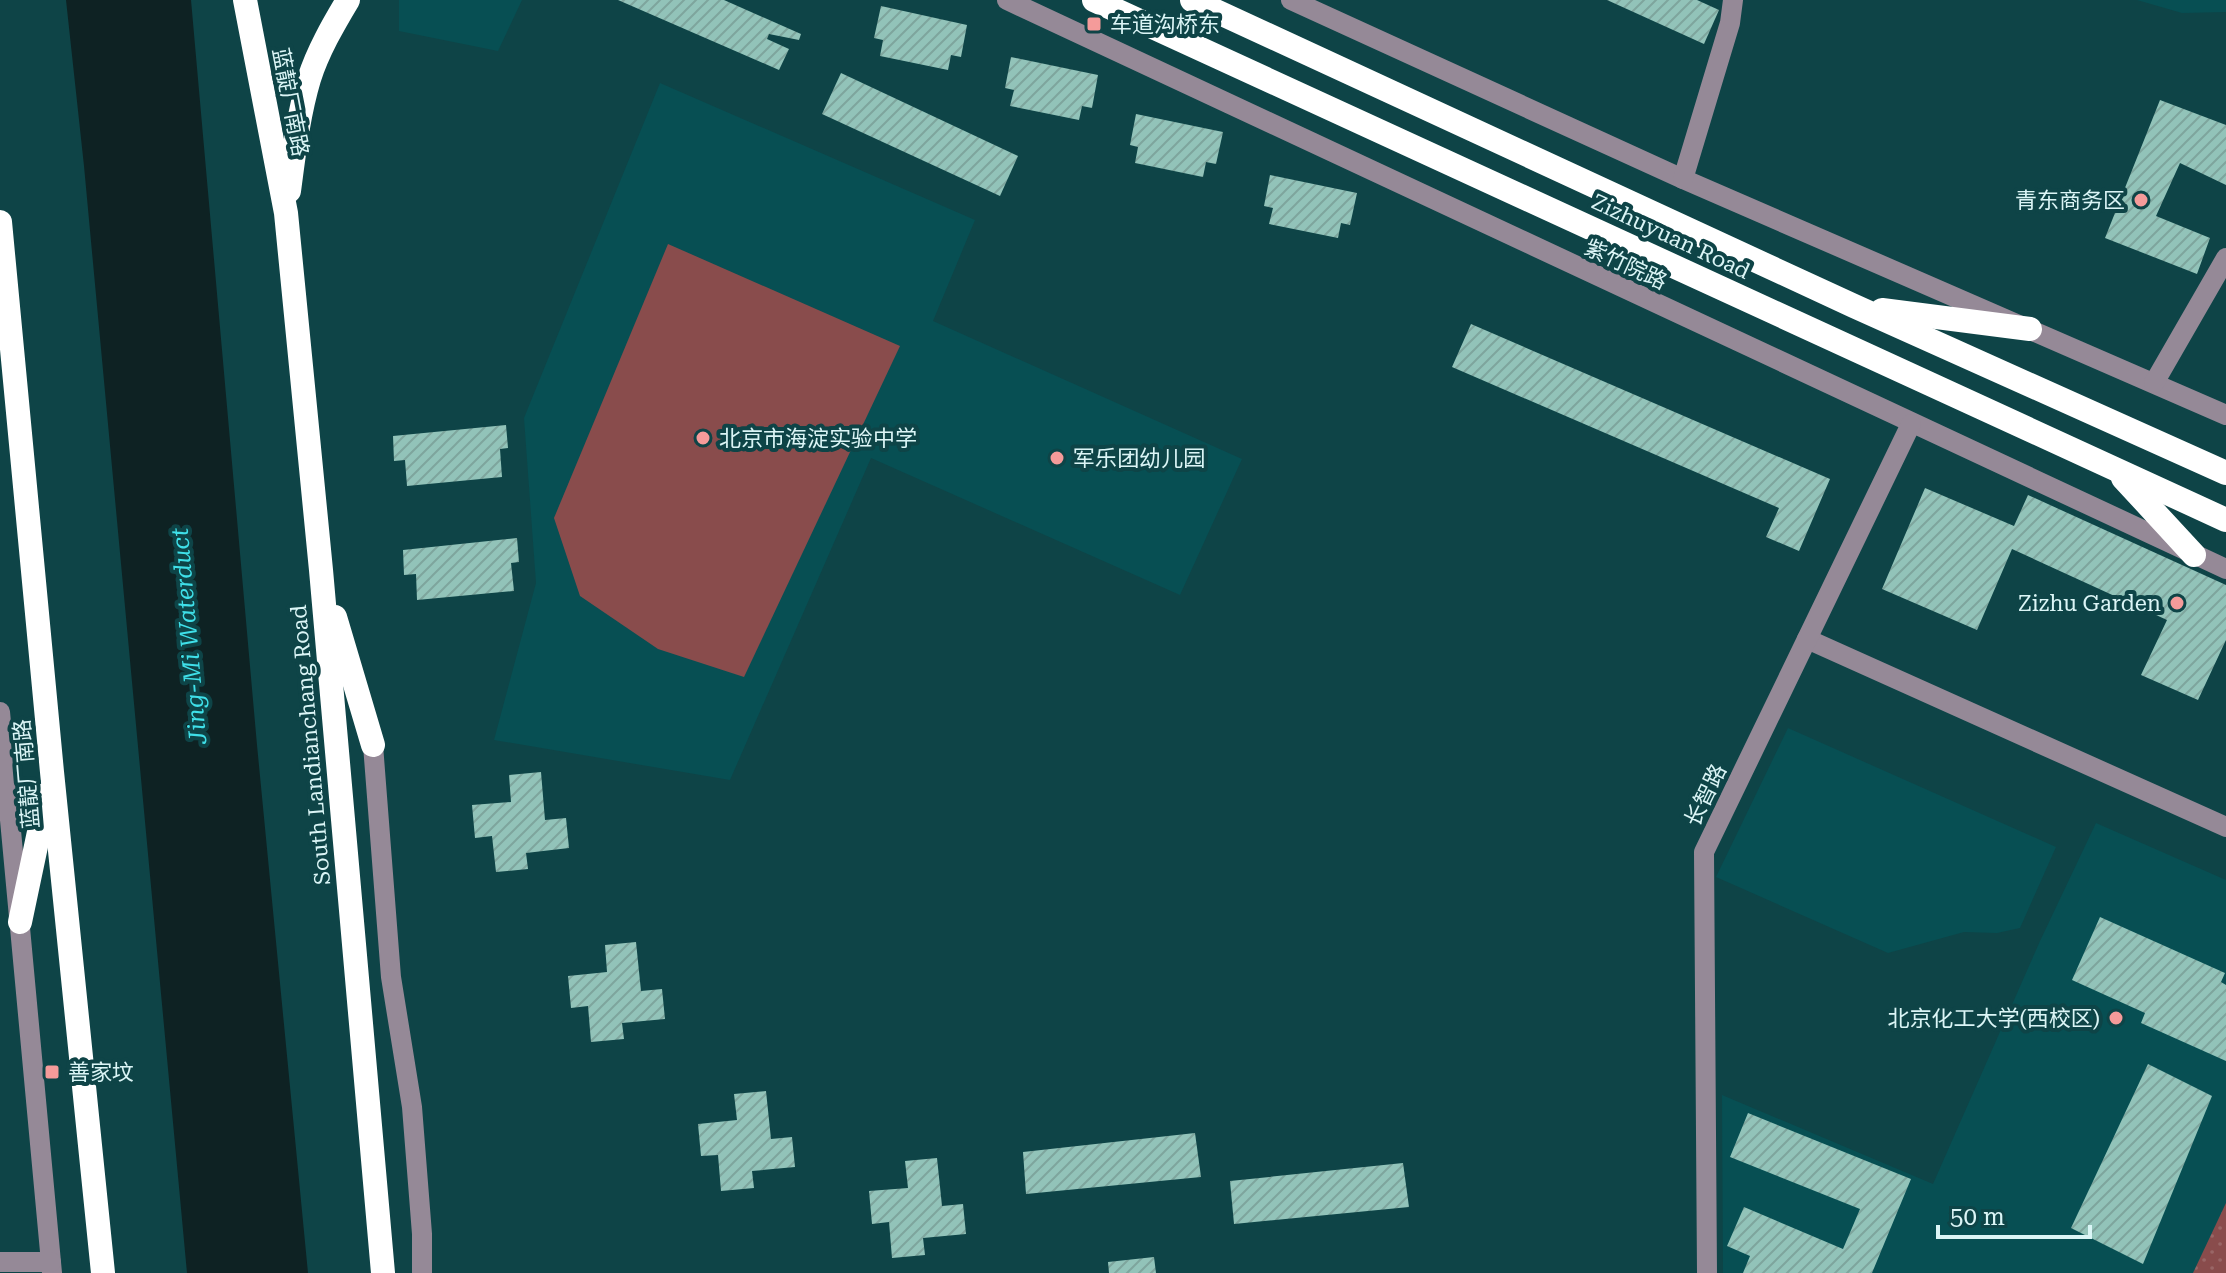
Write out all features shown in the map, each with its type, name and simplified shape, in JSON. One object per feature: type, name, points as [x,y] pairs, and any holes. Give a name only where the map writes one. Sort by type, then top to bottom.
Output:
[{"type":"highway","name":"蓝靛厂南路","points":[[245,0],[286,213]]},
{"type":"highway","points":[[286,213],[298,128],[310,78],[330,29],[348,0]]},
{"type":"highway","name":"Zizhuyuan Road","points":[[1094,0],[2226,520]]},
{"type":"highway","name":"Zizhuyuan Road","points":[[1192,0],[1854,306],[2226,473]]},
{"type":"highway","name":"South Landianchang Road","points":[[286,213],[383,1273]]},
{"type":"highway","name":"蓝靛厂南路","points":[[0,225],[103,1273]]},
{"type":"highway","points":[[1854,306],[2030,329]]},
{"type":"highway","points":[[2113,467],[2194,555]]},
{"type":"highway","points":[[321,570],[373,745]]},
{"type":"highway","points":[[20,922],[52,772]]},
{"type":"street","name":"紫竹院路","points":[[1007,0],[2226,569]]},
{"type":"street","points":[[1291,0],[1683,179],[2226,415]]},
{"type":"street","points":[[1683,179],[1730,23],[1733,0]]},
{"type":"street","points":[[2154,383],[2226,258]]},
{"type":"street","name":"长智路","points":[[1707,1273],[1704,852],[1911,424]]},
{"type":"street","points":[[1807,639],[2226,827]]},
{"type":"street","name":"蓝靛厂南路","points":[[0,712],[52,1267]]},
{"type":"street","points":[[373,745],[391,977],[412,1107],[422,1273]]},
{"type":"street","points":[[0,1262],[52,1267]]},
{"type":"shaded area","points":[[399,0],[522,0],[498,51],[399,31]]},
{"type":"shaded area","points":[[2137,0],[2226,0],[2226,12],[2182,13]]},
{"type":"shaded area","name":"北京市海淀实验中学","points":[[660,83],[975,220],[933,321],[1242,459],[1180,595],[871,458],[730,780],[494,740],[536,583],[524,418]]},
{"type":"shaded area","points":[[668,244],[900,346],[744,677],[658,649],[580,596],[554,518]]},
{"type":"shaded area","points":[[1788,728],[2056,847],[2020,928],[1997,933],[1964,932],[1888,953],[1716,877]]},
{"type":"shaded area","name":"北京化工大学(西校区)","points":[[2096,823],[2226,880],[2226,1273],[1723,1273],[1722,1095],[1933,1184],[2040,941]]},
{"type":"shaded area","points":[[2226,1203],[2226,1273],[2193,1273]]},
{"type":"water","name":"Jing-Mi Waterduct","points":[[66,0],[191,0],[257,745],[308,1273],[187,1273]]},
{"type":"building","points":[[618,0],[724,0],[801,34],[799,40],[769,34],[767,39],[789,49],[779,70]]},
{"type":"building","points":[[1607,0],[1697,0],[1719,10],[1704,44]]},
{"type":"building","points":[[881,6],[967,25],[961,57],[951,55],[948,70],[880,56],[883,40],[874,38]]},
{"type":"building","points":[[1011,57],[1098,75],[1092,108],[1082,106],[1079,120],[1010,106],[1014,90],[1005,88]]},
{"type":"building","points":[[841,73],[1018,156],[1000,196],[822,114]]},
{"type":"building","name":"青东商务区","points":[[2160,100],[2226,125],[2226,185],[2180,163],[2156,216],[2210,238],[2197,274],[2105,238]]},
{"type":"building","points":[[1136,114],[1223,132],[1216,164],[1206,162],[1203,177],[1135,163],[1138,147],[1130,145]]},
{"type":"building","points":[[1270,175],[1357,193],[1350,225],[1341,223],[1338,238],[1269,224],[1273,208],[1264,206]]},
{"type":"building","points":[[1471,324],[1830,479],[1799,551],[1766,537],[1779,508],[1452,367]]},
{"type":"building","points":[[506,425],[508,448],[500,449],[502,477],[407,486],[405,460],[394,461],[393,436]]},
{"type":"building","points":[[1925,488],[2014,526],[2028,495],[2226,585],[2226,640],[2198,700],[2141,675],[2167,620],[2012,549],[1977,630],[1882,589]]},
{"type":"building","points":[[517,538],[519,562],[511,563],[514,591],[417,600],[416,574],[404,575],[403,550]]},
{"type":"building","points":[[541,772],[545,820],[566,818],[569,848],[526,853],[528,869],[496,872],[492,836],[475,838],[472,805],[511,802],[509,775]]},
{"type":"building","points":[[2100,917],[2225,973],[2221,982],[2226,985],[2226,1061],[2141,1023],[2145,1013],[2072,980]]},
{"type":"building","points":[[636,942],[641,991],[662,989],[665,1019],[622,1023],[624,1039],[591,1042],[588,1006],[571,1008],[568,976],[607,972],[605,945]]},
{"type":"building","points":[[2148,1064],[2212,1096],[2143,1264],[2071,1228]]},
{"type":"building","points":[[766,1091],[771,1139],[792,1137],[795,1167],[752,1171],[754,1188],[721,1191],[718,1155],[701,1156],[698,1124],[737,1120],[734,1094]]},
{"type":"building","points":[[1748,1113],[1911,1179],[1872,1273],[1743,1273],[1750,1256],[1727,1246],[1744,1207],[1843,1249],[1860,1209],[1730,1157]]},
{"type":"building","points":[[1195,1133],[1201,1177],[1026,1194],[1023,1152]]},
{"type":"building","points":[[937,1158],[942,1206],[963,1204],[966,1234],[923,1238],[925,1255],[892,1258],[889,1222],[872,1224],[869,1191],[908,1188],[905,1161]]},
{"type":"building","points":[[1403,1163],[1409,1207],[1234,1224],[1230,1181]]},
{"type":"building","points":[[1154,1257],[1156,1273],[1109,1273],[1108,1262]]},
{"type":"place","name":"车道沟桥东","points":[[1094,24]]},
{"type":"place","name":"青东商务区","points":[[2141,200]]},
{"type":"place","name":"北京市海淀实验中学","points":[[703,438]]},
{"type":"place","name":"军乐团幼儿园","points":[[1057,458]]},
{"type":"place","name":"Zizhu Garden","points":[[2177,603]]},
{"type":"place","name":"北京化工大学(西校区)","points":[[2116,1018]]},
{"type":"place","name":"善家坟","points":[[52,1072]]}]
